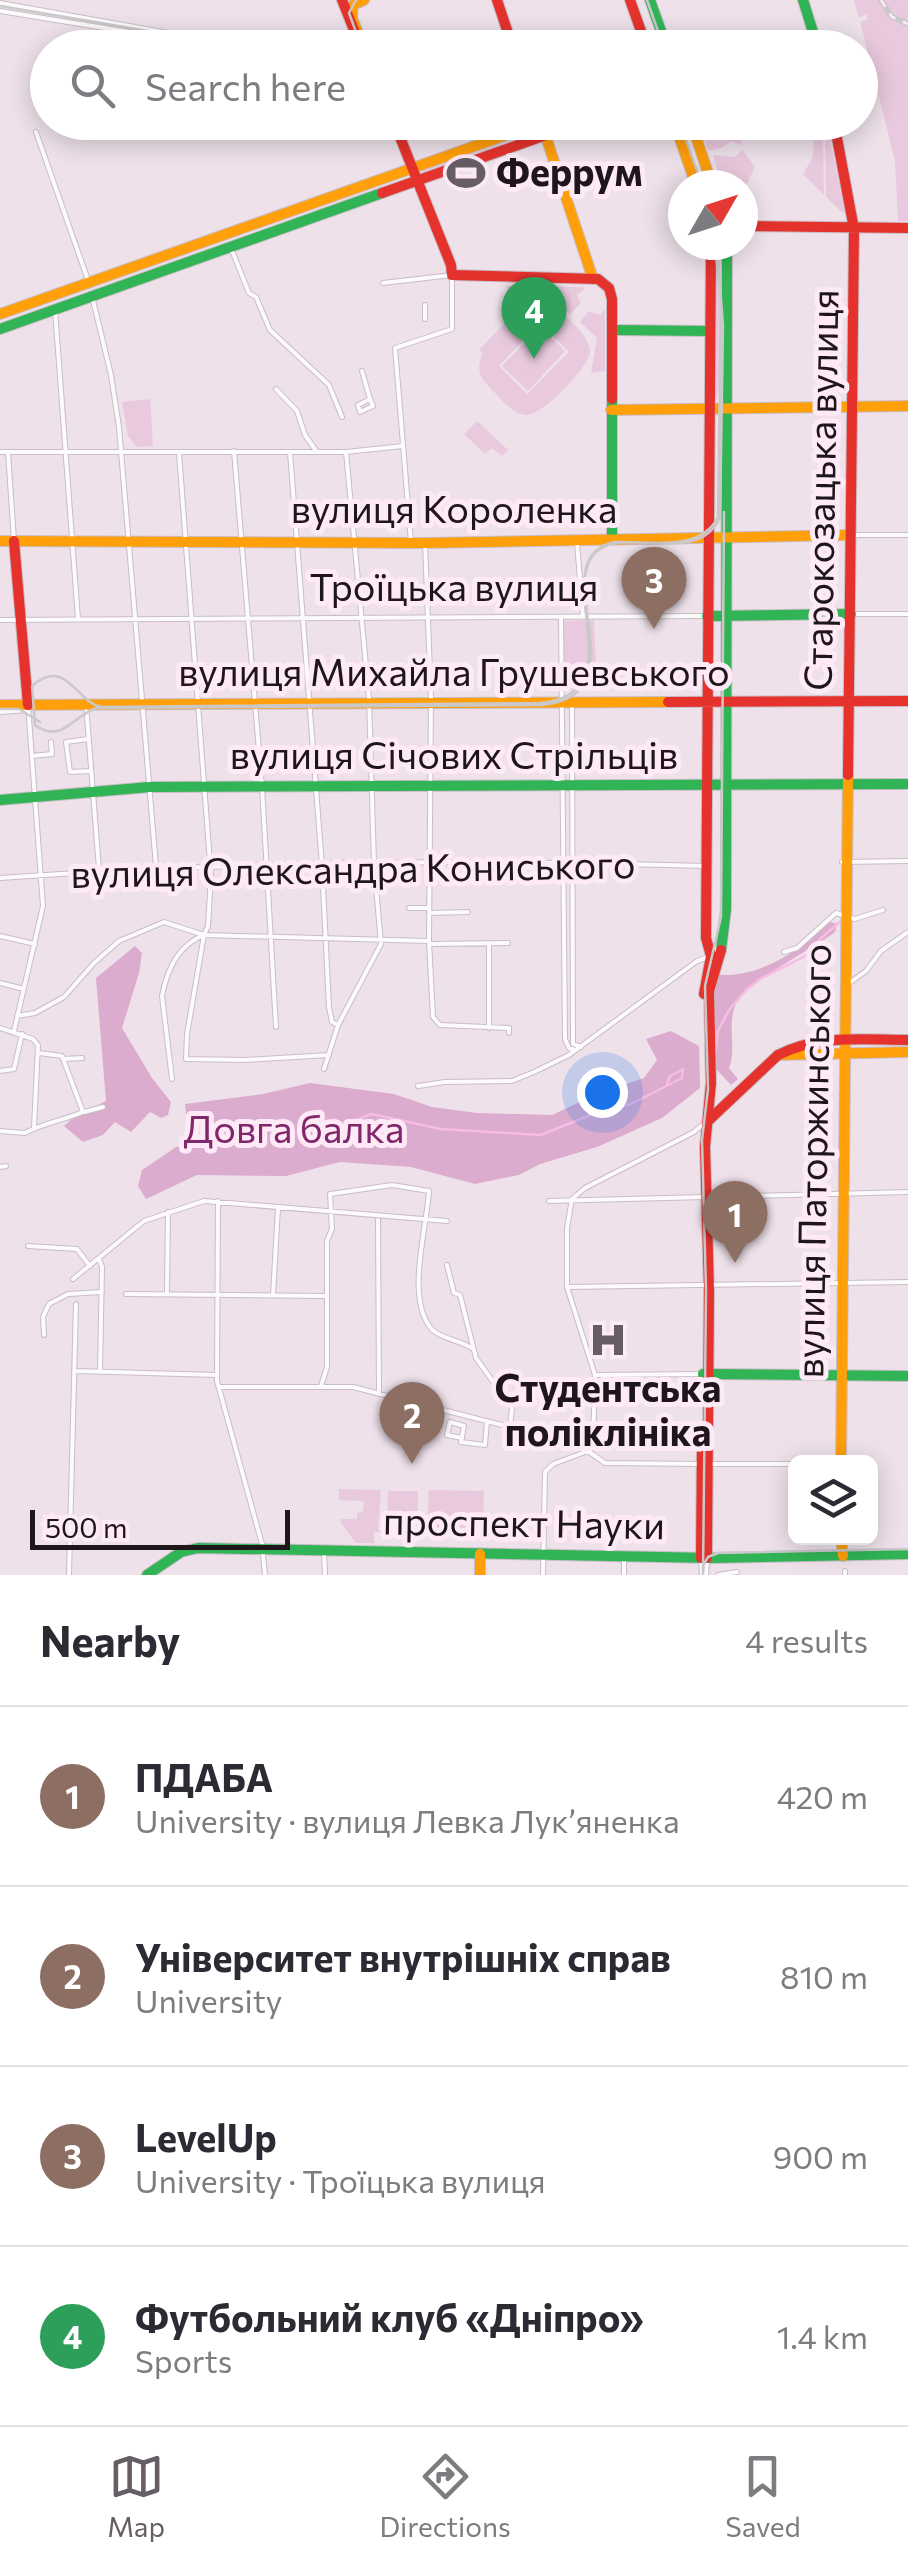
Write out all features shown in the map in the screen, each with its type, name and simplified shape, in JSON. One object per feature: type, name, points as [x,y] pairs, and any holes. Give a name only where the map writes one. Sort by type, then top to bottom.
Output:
[{"type":"main road","points":[[496,0],[507,30]]},
{"type":"main road","points":[[630,0],[640,30]]},
{"type":"main road","points":[[650,0],[660,30]]},
{"type":"main road","points":[[803,0],[812,30]]},
{"type":"main road","points":[[351,2],[354,30]]},
{"type":"main road","points":[[351,2],[356,30]]},
{"type":"main road","points":[[401,140],[452,275],[595,280]]},
{"type":"main road","points":[[0,314],[492,140]]},
{"type":"main road","points":[[0,329],[535,140]]},
{"type":"main road","points":[[547,140],[595,280],[611,293],[612,539]]},
{"type":"main road","points":[[680,140],[691,170]]},
{"type":"main road","points":[[697,140],[707,170]]},
{"type":"main road","name":"Старокозацька вулиця","points":[[837,140],[854,229],[851,614],[844,862]]},
{"type":"main road","points":[[758,226],[908,228]]},
{"type":"main road","points":[[704,1124],[710,1100],[707,984],[711,953],[706,866],[711,260]]},
{"type":"main road","points":[[726,260],[726,909],[734,930]]},
{"type":"main road","points":[[88,283],[92,296]]},
{"type":"main road","points":[[53,296],[55,310]]},
{"type":"main road","points":[[612,330],[710,331]]},
{"type":"main road","points":[[611,410],[908,406]]},
{"type":"main road","name":"вулиця Короленка","points":[[0,541],[424,543],[851,535]]},
{"type":"main road","points":[[14,541],[28,707]]},
{"type":"main road","name":"Троїцька вулиця","points":[[707,616],[851,614]]},
{"type":"main road","name":"вулиця Михайла Грушевського","points":[[0,708],[310,702],[908,701]]},
{"type":"main road","name":"вулиця Січових Стрільців","points":[[0,800],[206,786],[568,788],[908,784]]},
{"type":"main road","name":"вулиця Паторжинського","points":[[841,1455],[848,984],[844,862]]},
{"type":"main road","points":[[711,953],[726,909]]},
{"type":"main road","points":[[704,1124],[778,1055],[908,1040]]},
{"type":"main road","points":[[846,1047],[908,1052]]},
{"type":"main road","points":[[704,1558],[703,1196],[708,1068]]},
{"type":"main road","points":[[710,1100],[723,1107]]},
{"type":"main road","points":[[705,1374],[908,1376]]},
{"type":"main road","name":"проспект Науки","points":[[147,1575],[192,1549],[704,1558],[845,1567],[908,1554]]},
{"type":"main road","points":[[480,1554],[480,1575]]},
{"type":"street","points":[[0,3],[152,30]]},
{"type":"street","points":[[0,10],[119,30]]},
{"type":"street","points":[[39,140],[88,283]]},
{"type":"street","points":[[231,248],[248,293],[256,297],[270,330],[329,385],[342,417]]},
{"type":"street","points":[[382,283],[452,275],[452,329],[395,348],[410,542]]},
{"type":"street","points":[[92,296],[111,375],[122,452],[156,866]]},
{"type":"street","points":[[425,305],[425,319]]},
{"type":"street","points":[[55,310],[78,618]]},
{"type":"street","points":[[362,371],[370,399]]},
{"type":"street","points":[[276,389],[298,411],[305,436],[318,452]]},
{"type":"street","points":[[0,452],[346,452],[404,446]]},
{"type":"street","points":[[234,451],[262,787],[276,1027]]},
{"type":"street","points":[[8,452],[14,541]]},
{"type":"street","points":[[179,452],[210,866],[208,926],[187,1034],[186,1059],[329,1055]]},
{"type":"street","points":[[290,452],[331,1019],[338,1025]]},
{"type":"street","points":[[324,1070],[338,1025],[380,949],[370,702],[346,452]]},
{"type":"street","name":"вулиця Короленка","points":[[851,535],[908,535]]},
{"type":"street","points":[[577,539],[582,618]]},
{"type":"street","points":[[424,543],[431,702],[429,910],[433,1017],[437,1024],[509,1028],[509,1032]]},
{"type":"street","name":"Троїцька вулиця","points":[[851,614],[908,614]]},
{"type":"street","name":"Троїцька вулиця","points":[[0,620],[707,616]]},
{"type":"street","points":[[561,617],[567,702],[564,863],[574,1047]]},
{"type":"street","points":[[86,704],[100,870]]},
{"type":"street","points":[[14,1031],[42,906],[28,707]]},
{"type":"street","points":[[88,739],[66,742],[70,772],[91,771]]},
{"type":"street","points":[[32,756],[52,754],[51,742]]},
{"type":"street","points":[[568,788],[574,863],[574,1047]]},
{"type":"street","points":[[844,862],[908,861]]},
{"type":"street","name":"вулиця Олександра Кониського","points":[[0,878],[156,866],[574,863],[706,866]]},
{"type":"street","points":[[409,908],[468,912]]},
{"type":"street","points":[[784,952],[796,948],[836,913],[855,919],[883,910]]},
{"type":"street","points":[[18,1016],[35,1014],[64,996],[106,952],[140,930],[168,922],[204,935],[508,942]]},
{"type":"street","points":[[848,984],[881,951],[908,932]]},
{"type":"street","points":[[172,1079],[164,985],[175,958],[190,940],[204,935]]},
{"type":"street","points":[[0,936],[35,944]]},
{"type":"street","points":[[489,944],[489,1028]]},
{"type":"street","points":[[418,1086],[516,1080],[574,1047],[711,953]]},
{"type":"street","points":[[0,983],[24,988]]},
{"type":"street","points":[[0,1028],[37,1042],[34,1127]]},
{"type":"street","points":[[0,1072],[14,1069],[22,1034]]},
{"type":"street","points":[[39,1053],[60,1055],[83,1112]]},
{"type":"street","points":[[63,1060],[82,1058]]},
{"type":"street","points":[[0,1131],[26,1133],[34,1127],[50,1126],[103,1107]]},
{"type":"street","points":[[543,1575],[545,1472],[553,1464],[593,1446],[595,1375],[567,1287],[567,1228],[572,1198],[704,1124]]},
{"type":"street","points":[[321,1386],[327,1367],[326,1241],[332,1229],[330,1194],[392,1185],[429,1191],[419,1290],[426,1320],[436,1332],[473,1349]]},
{"type":"street","points":[[549,1201],[908,1192]]},
{"type":"street","points":[[73,1279],[144,1221],[204,1201],[447,1222]]},
{"type":"street","points":[[218,1201],[217,1375],[264,1550],[265,1575]]},
{"type":"street","points":[[274,1295],[278,1208]]},
{"type":"street","points":[[167,1293],[168,1212]]},
{"type":"street","points":[[378,1218],[380,1394]]},
{"type":"street","points":[[28,1246],[77,1249],[90,1266]]},
{"type":"street","points":[[99,1259],[100,1371]]},
{"type":"street","points":[[447,1265],[454,1293],[460,1296],[468,1320],[473,1349],[512,1408],[510,1427]]},
{"type":"street","points":[[567,1287],[908,1282]]},
{"type":"street","points":[[44,1334],[43,1317],[49,1304],[76,1293],[102,1292]]},
{"type":"street","points":[[126,1294],[328,1296]]},
{"type":"street","points":[[69,1575],[76,1304]]},
{"type":"street","points":[[76,1372],[217,1375]]},
{"type":"street","points":[[595,1375],[705,1374]]},
{"type":"street","points":[[219,1388],[353,1386],[510,1427],[588,1451],[605,1463],[788,1464]]},
{"type":"street","points":[[462,1438],[461,1442],[484,1445],[487,1421]]},
{"type":"street","points":[[324,1550],[324,1575]]},
{"type":"street","points":[[624,1556],[624,1575]]},
{"type":"street","points":[[704,1558],[704,1575]]},
{"type":"street","points":[[718,1575],[737,1572]]},
{"type":"shaded area","points":[[854,0],[908,0],[908,221],[898,221],[895,161],[878,93],[878,30],[862,30],[860,21],[867,20],[866,14],[859,18]]},
{"type":"shaded area","points":[[501,140],[513,140],[491,148],[527,140],[424,176],[421,168]]},
{"type":"shaded area","points":[[704,140],[742,140],[741,145],[731,141],[708,151]]},
{"type":"shaded area","points":[[814,140],[823,140],[824,195],[803,174],[813,157]]},
{"type":"shaded area","points":[[825,140],[830,140],[844,214],[826,197]]},
{"type":"shaded area","points":[[742,150],[754,170],[718,170],[713,155],[735,157]]},
{"type":"shaded area","points":[[714,260],[722,260],[724,388],[719,388],[713,401]]},
{"type":"shaded area","points":[[506,286],[585,289],[577,295],[581,303],[570,314],[552,296],[537,298],[508,290]]},
{"type":"shaded area","points":[[543,303],[557,310],[579,329],[590,351],[564,389],[527,415],[511,409],[483,380],[479,368],[483,353],[479,350],[522,305],[526,308]],"holes":[[[540,323],[569,352],[527,394],[499,366]]]},
{"type":"shaded area","points":[[605,309],[605,371],[591,373],[597,338],[580,322],[589,311],[600,315]]},
{"type":"shaded area","points":[[540,327],[565,351],[528,391],[502,366]]},
{"type":"shaded area","points":[[150,399],[153,446],[137,447],[128,436],[122,402]]},
{"type":"shaded area","points":[[477,421],[508,450],[502,456],[492,448],[485,454],[464,434]]},
{"type":"shaded area","points":[[594,620],[596,672],[584,689],[563,690],[562,621]]},
{"type":"shaded area","points":[[339,1489],[381,1490],[378,1530],[384,1532],[374,1532],[374,1543],[356,1543],[341,1523],[341,1519],[357,1519],[364,1501],[339,1500]]},
{"type":"shaded area","points":[[429,1490],[484,1491],[483,1528],[427,1528]]},
{"type":"shaded area","points":[[388,1491],[418,1491],[418,1525],[387,1524]]},
{"type":"green space","points":[[830,922],[837,924],[835,932],[751,987],[735,1006],[729,1068],[738,1079],[731,1085],[714,1067],[712,998],[719,975],[751,971],[779,960]]},
{"type":"green space","points":[[135,946],[142,953],[139,973],[122,1028],[171,1102],[168,1115],[161,1118],[150,1112],[131,1132],[115,1122],[103,1135],[83,1142],[64,1126],[106,1101],[96,978]]},
{"type":"green space","name":"Довга балка","points":[[671,1031],[699,1046],[700,1088],[662,1118],[519,1175],[475,1184],[411,1167],[340,1162],[286,1176],[197,1175],[146,1199],[138,1186],[142,1170],[176,1147],[226,1136],[220,1125],[199,1123],[186,1114],[185,1104],[263,1094],[310,1083],[394,1094],[432,1107],[477,1113],[552,1115],[644,1078],[657,1060],[646,1039]]},
{"type":"waterway","points":[[714,1062],[718,1031],[747,989],[809,954],[841,921]]},
{"type":"waterway","points":[[316,1128],[340,1127],[371,1114],[441,1129],[541,1135],[605,1109],[631,1104],[682,1078],[683,1069]]},
{"type":"waterway","points":[[667,1084],[670,1076],[682,1070]]},
{"type":"tram line","points":[[355,30],[349,13],[356,0]]},
{"type":"tram line","points":[[647,0],[658,30]]},
{"type":"tram line","points":[[0,6],[142,30]]},
{"type":"tram line","points":[[686,140],[697,170]]},
{"type":"tram line","points":[[653,543],[699,536],[718,517],[721,306],[716,260]]},
{"type":"tram line","points":[[653,543],[692,541],[708,534],[720,518],[723,326],[718,260]]},
{"type":"tram line","points":[[703,1575],[706,1290],[702,1140],[708,1089],[705,986],[721,917],[724,512]]},
{"type":"tram line","points":[[603,548],[614,542],[630,542]]},
{"type":"tram line","points":[[630,542],[653,543]]},
{"type":"tram line","points":[[603,548],[630,542]]},
{"type":"tram line","points":[[630,542],[653,543]]},
{"type":"tram line","points":[[590,561],[599,550]]},
{"type":"tram line","points":[[590,561],[599,550]]},
{"type":"tram line","points":[[585,580],[588,564]]},
{"type":"tram line","points":[[585,580],[588,564]]},
{"type":"tram line","points":[[585,580],[590,667],[583,685],[568,698],[541,705],[97,708],[53,732],[35,725],[32,686],[54,676],[101,707],[539,703],[569,694],[584,677],[589,653],[585,598],[585,580]]},
{"type":"tram line","points":[[0,709],[19,709],[40,722]]},
{"type":"tram line","points":[[703,1566],[708,1557],[718,1553],[908,1549]]},
{"type":"railway","points":[[881,0],[892,17],[908,24]]},
{"type":"traffic: fast","points":[[650,0],[661,30]]},
{"type":"traffic: fast","points":[[803,0],[812,30]]},
{"type":"traffic: fast","points":[[0,329],[382,193]]},
{"type":"traffic: fast","points":[[721,950],[726,909],[727,260]]},
{"type":"traffic: fast","points":[[612,330],[710,331]]},
{"type":"traffic: fast","points":[[612,399],[612,539]]},
{"type":"traffic: fast","points":[[707,616],[851,614]]},
{"type":"traffic: fast","points":[[0,800],[150,787],[908,784]]},
{"type":"traffic: fast","points":[[703,1374],[908,1376]]},
{"type":"traffic: fast","points":[[147,1575],[181,1552],[198,1548],[711,1558],[908,1554]]},
{"type":"traffic: slow","points":[[357,30],[353,5],[364,0]]},
{"type":"traffic: slow","points":[[0,314],[492,140]]},
{"type":"traffic: slow","points":[[547,140],[593,279]]},
{"type":"traffic: slow","points":[[680,140],[691,170]]},
{"type":"traffic: slow","points":[[697,140],[707,170]]},
{"type":"traffic: slow","points":[[611,410],[908,406]]},
{"type":"traffic: slow","points":[[0,541],[425,543],[851,535]]},
{"type":"traffic: slow","points":[[0,705],[668,702]]},
{"type":"traffic: slow","points":[[841,1455],[848,775]]},
{"type":"traffic: slow","points":[[779,1055],[908,1052]]},
{"type":"traffic: slow","points":[[842,1545],[843,1556]]},
{"type":"traffic: slow","points":[[480,1554],[480,1575]]},
{"type":"traffic: jam","points":[[342,0],[354,30]]},
{"type":"traffic: jam","points":[[497,0],[507,30]]},
{"type":"traffic: jam","points":[[630,0],[641,30]]},
{"type":"traffic: jam","points":[[401,140],[452,275],[598,279],[609,288],[612,399]]},
{"type":"traffic: jam","points":[[382,193],[532,140]]},
{"type":"traffic: jam","points":[[837,140],[854,229],[848,775]]},
{"type":"traffic: jam","points":[[758,226],[908,228]]},
{"type":"traffic: jam","points":[[704,994],[711,956],[706,938],[711,260]]},
{"type":"traffic: jam","points":[[14,541],[28,705]]},
{"type":"traffic: jam","points":[[668,702],[908,701]]},
{"type":"traffic: jam","points":[[707,1558],[709,1290],[705,1147],[711,1083],[709,991],[721,950]]},
{"type":"traffic: jam","points":[[708,1121],[778,1055],[794,1048],[842,1040],[908,1040]]},
{"type":"traffic: jam","points":[[701,1558],[702,1432]]},
{"type":"place","name":"Феррум","points":[[466,173]]},
{"type":"place","name":"Футбольний клуб «Дніпро»","points":[[534,359]]},
{"type":"place","name":"LevelUp","points":[[654,629]]},
{"type":"place","name":"ПДАБА","points":[[735,1263]]},
{"type":"place","name":"Студентська поліклініка","points":[[608,1340]]},
{"type":"place","name":"Університет внутрішніх справ","points":[[412,1464]]}]
